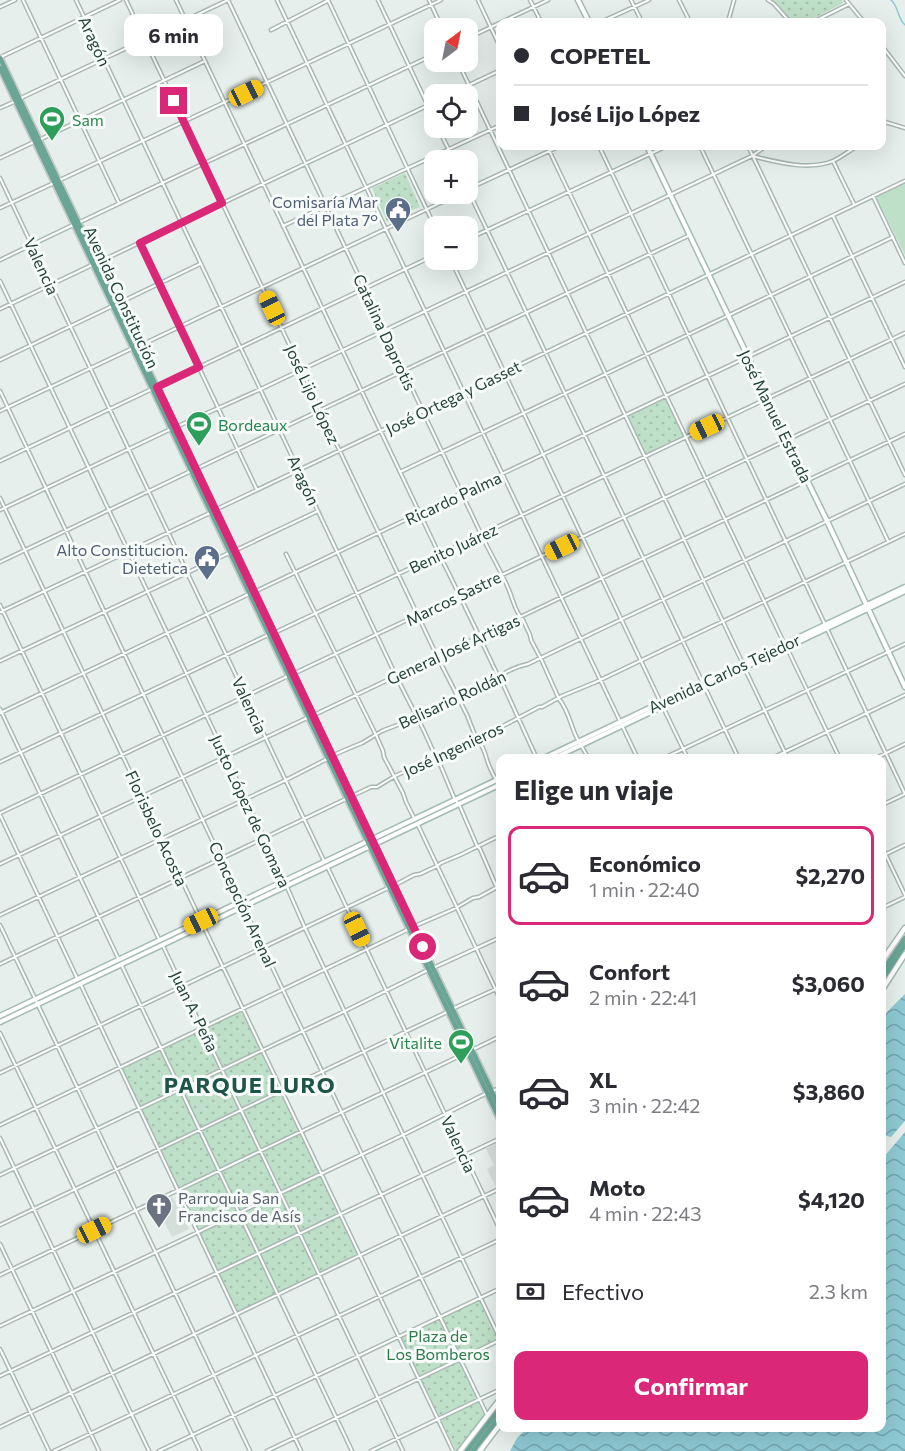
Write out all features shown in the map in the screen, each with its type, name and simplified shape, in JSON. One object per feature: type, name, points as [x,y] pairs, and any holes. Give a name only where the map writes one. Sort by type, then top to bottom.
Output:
[{"type":"main road","points":[[578,0],[587,18]]},
{"type":"main road","name":"Avenida Constitución","points":[[0,58],[76,224],[496,1110]]},
{"type":"main road","name":"Avenida Constitución","points":[[0,68],[18,100]]},
{"type":"main road","name":"José Manuel Estrada","points":[[649,150],[905,687]]},
{"type":"main road","name":"Avenida Carlos Tejedor","points":[[561,754],[905,589]]},
{"type":"main road","name":"Avenida Carlos Tejedor","points":[[555,754],[580,744]]},
{"type":"main road","points":[[416,822],[455,800],[496,785]]},
{"type":"main road","points":[[79,982],[119,960],[284,881],[459,804],[496,785]]},
{"type":"main road","points":[[0,1016],[121,965],[327,867],[371,843]]},
{"type":"main road","points":[[886,954],[905,928]]},
{"type":"main road","points":[[886,966],[905,938]]},
{"type":"main road","points":[[886,974],[905,945]]},
{"type":"main road","points":[[886,984],[905,954]]},
{"type":"main road","points":[[0,1022],[36,1002]]},
{"type":"main road","name":"Avenida Constitución","points":[[489,1092],[496,1103]]},
{"type":"main road","points":[[460,1451],[496,1404]]},
{"type":"main road","points":[[467,1451],[496,1413]]},
{"type":"main road","points":[[476,1450],[496,1421]]},
{"type":"main road","points":[[476,1450],[496,1428]]},
{"type":"street","points":[[0,7],[15,0]]},
{"type":"street","points":[[23,0],[119,203]]},
{"type":"street","name":"Aragón","points":[[76,0],[396,676],[437,757],[496,886]]},
{"type":"street","points":[[0,58],[120,0]]},
{"type":"street","name":"José Lijo López","points":[[126,0],[378,533],[467,715],[476,738],[496,775]]},
{"type":"street","points":[[176,0],[535,754]]},
{"type":"street","points":[[0,108],[228,0]]},
{"type":"street","name":"Catalina Daprotis","points":[[228,0],[586,754]]},
{"type":"street","points":[[277,0],[635,754]]},
{"type":"street","points":[[271,30],[328,0],[430,216]]},
{"type":"street","points":[[378,0],[424,98]]},
{"type":"street","points":[[429,0],[437,18]]},
{"type":"street","points":[[0,208],[441,0]]},
{"type":"street","points":[[477,0],[496,39]]},
{"type":"street","points":[[530,0],[539,18]]},
{"type":"street","points":[[510,18],[548,0]]},
{"type":"street","points":[[631,0],[640,18]]},
{"type":"street","points":[[610,18],[649,0]]},
{"type":"street","points":[[679,0],[688,18]]},
{"type":"street","points":[[729,18],[734,0]]},
{"type":"street","points":[[768,0],[786,18]]},
{"type":"street","points":[[846,0],[861,18]]},
{"type":"street","points":[[821,18],[849,4]]},
{"type":"street","points":[[478,33],[496,24]]},
{"type":"street","points":[[886,51],[905,75]]},
{"type":"street","points":[[0,260],[424,59]]},
{"type":"street","points":[[0,158],[205,61]]},
{"type":"street","points":[[473,84],[496,72]]},
{"type":"street","points":[[478,105],[496,143]]},
{"type":"street","points":[[0,309],[424,106]]},
{"type":"street","points":[[886,123],[905,128]]},
{"type":"street","points":[[283,226],[496,127]]},
{"type":"street","points":[[443,138],[448,149]]},
{"type":"street","points":[[499,150],[784,752]]},
{"type":"street","points":[[478,185],[550,150],[838,754]]},
{"type":"street","points":[[601,150],[905,794],[886,803]]},
{"type":"street","points":[[478,234],[658,150]]},
{"type":"street","points":[[702,150],[889,542]]},
{"type":"street","points":[[750,150],[905,475]]},
{"type":"street","points":[[0,510],[129,448],[261,390],[760,150]]},
{"type":"street","points":[[752,156],[794,164],[817,165],[833,161],[851,150]]},
{"type":"street","points":[[833,161],[854,205]]},
{"type":"street","name":"Valencia","points":[[0,178],[496,1222]]},
{"type":"street","name":"José Ortega y Gasset","points":[[1,612],[905,181]]},
{"type":"street","points":[[873,196],[905,263]]},
{"type":"street","points":[[0,411],[438,204]]},
{"type":"street","points":[[475,204],[737,754]]},
{"type":"street","points":[[833,216],[905,367]]},
{"type":"street","points":[[0,562],[690,235]]},
{"type":"street","points":[[400,472],[893,237]]},
{"type":"street","points":[[140,243],[257,490]]},
{"type":"street","points":[[0,461],[424,260]]},
{"type":"street","points":[[0,360],[201,264]]},
{"type":"street","points":[[456,270],[686,754]]},
{"type":"street","name":"Justo López de Gomara","points":[[0,281],[496,1330]]},
{"type":"street","name":"Ricardo Palma","points":[[1,711],[905,282]]},
{"type":"street","name":"Benito Juárez","points":[[0,762],[905,333]]},
{"type":"street","name":"Marcos Sastre","points":[[0,814],[905,384]]},
{"type":"street","name":"Concepción Arenal","points":[[0,391],[487,1415]]},
{"type":"street","name":"General José Artigas","points":[[0,864],[905,434]]},
{"type":"street","name":"Belisario Roldán","points":[[0,915],[905,484]]},
{"type":"street","name":"Florisbelo Acosta","points":[[0,498],[453,1451]]},
{"type":"street","points":[[0,661],[318,511]]},
{"type":"street","name":"José Ingenieros","points":[[0,964],[456,747],[461,748],[476,738],[578,688],[581,689],[905,534]]},
{"type":"street","points":[[0,1225],[496,989],[384,757],[376,735],[286,554]]},
{"type":"street","name":"Juan A. Peña","points":[[0,605],[1,612],[22,651],[183,986],[403,1451]]},
{"type":"street","points":[[672,754],[905,644]]},
{"type":"street","points":[[780,754],[905,695]]},
{"type":"street","points":[[1,711],[352,1451]]},
{"type":"street","points":[[886,753],[905,744]]},
{"type":"street","points":[[0,814],[301,1451]]},
{"type":"street","points":[[0,1073],[496,838]]},
{"type":"street","points":[[886,854],[905,845]]},
{"type":"street","points":[[886,859],[905,896],[886,906]]},
{"type":"street","points":[[0,1125],[496,888]]},
{"type":"street","points":[[0,925],[250,1451]]},
{"type":"street","points":[[0,1175],[496,939]]},
{"type":"street","points":[[0,1033],[200,1451]]},
{"type":"street","points":[[0,1275],[496,1038]]},
{"type":"street","points":[[0,1326],[496,1089]]},
{"type":"street","points":[[0,1138],[149,1451]]},
{"type":"street","points":[[0,1376],[496,1140]]},
{"type":"street","points":[[0,1427],[496,1191]]},
{"type":"street","points":[[54,1451],[496,1241]]},
{"type":"street","points":[[0,1244],[99,1451]]},
{"type":"street","points":[[159,1451],[496,1290]]},
{"type":"street","points":[[267,1451],[496,1342]]},
{"type":"street","points":[[0,1349],[49,1451]]},
{"type":"street","points":[[371,1451],[496,1391]]},
{"type":"shaded area","points":[[496,1144],[496,1187],[487,1169],[494,1165],[486,1149]]},
{"type":"shaded area","points":[[173,1197],[189,1229],[172,1237],[159,1212],[152,1215],[149,1209]]},
{"type":"green space","points":[[771,0],[842,0],[843,2],[814,18],[789,18]]},
{"type":"green space","points":[[405,173],[420,207],[387,222],[372,188]]},
{"type":"green space","points":[[905,184],[905,255],[876,197]]},
{"type":"green space","points":[[666,397],[686,437],[645,457],[628,415]]},
{"type":"green space","points":[[242,1011],[261,1049],[223,1067],[205,1029]]},
{"type":"green space","points":[[202,1030],[220,1068],[181,1087],[163,1049]]},
{"type":"green space","points":[[160,1050],[178,1088],[140,1106],[122,1069]]},
{"type":"green space","points":[[262,1052],[280,1090],[243,1108],[224,1070]]},
{"type":"green space","points":[[221,1071],[240,1109],[201,1128],[183,1090]]},
{"type":"green space","points":[[179,1091],[198,1129],[159,1148],[141,1110]]},
{"type":"green space","points":[[281,1093],[299,1131],[262,1149],[244,1111]]},
{"type":"green space","points":[[241,1112],[259,1150],[220,1169],[201,1131]]},
{"type":"green space","points":[[199,1132],[217,1170],[178,1189],[160,1150]]},
{"type":"green space","points":[[301,1134],[319,1172],[282,1190],[263,1151]]},
{"type":"green space","points":[[260,1153],[279,1192],[239,1210],[221,1172]]},
{"type":"green space","points":[[218,1173],[236,1212],[198,1230],[180,1191]]},
{"type":"green space","points":[[320,1176],[338,1213],[301,1231],[283,1193]]},
{"type":"green space","points":[[280,1194],[299,1232],[259,1251],[241,1213]]},
{"type":"green space","points":[[238,1215],[256,1252],[218,1270],[200,1233]]},
{"type":"green space","points":[[340,1216],[358,1254],[321,1272],[302,1234]]},
{"type":"green space","points":[[299,1235],[318,1274],[279,1293],[260,1254]]},
{"type":"green space","points":[[257,1255],[276,1294],[237,1313],[219,1274]]},
{"type":"green space","name":"Plaza de Los Bomberos","points":[[480,1299],[496,1333],[496,1340],[419,1378],[401,1337]]},
{"type":"green space","points":[[459,1361],[477,1398],[439,1416],[421,1379]]},
{"type":"green space","points":[[478,1402],[484,1416],[456,1451],[441,1420]]},
{"type":"water","points":[[905,994],[905,1121],[891,1137],[886,1136],[887,1012]]},
{"type":"water","points":[[905,1132],[905,1451],[510,1451],[523,1432],[886,1432],[886,1154]]},
{"type":"waterway","points":[[891,0],[905,25]]},
{"type":"place","name":"Sam","points":[[52,142]]},
{"type":"place","name":"Comisaría Mar del Plata 7°","points":[[398,233]]},
{"type":"place","name":"Bordeaux","points":[[199,447]]},
{"type":"place","name":"Alto Constitucion. Dietetica","points":[[207,581]]},
{"type":"place","name":"Vitalite","points":[[461,1065]]},
{"type":"place","name":"Parroquia San Francisco de Asís","points":[[159,1229]]},
{"type":"district","name":"PARQUE LURO","points":[[250,1084]]},
{"type":"route","points":[[174,101],[222,203],[140,243],[199,367],[157,387],[423,947]]}]
